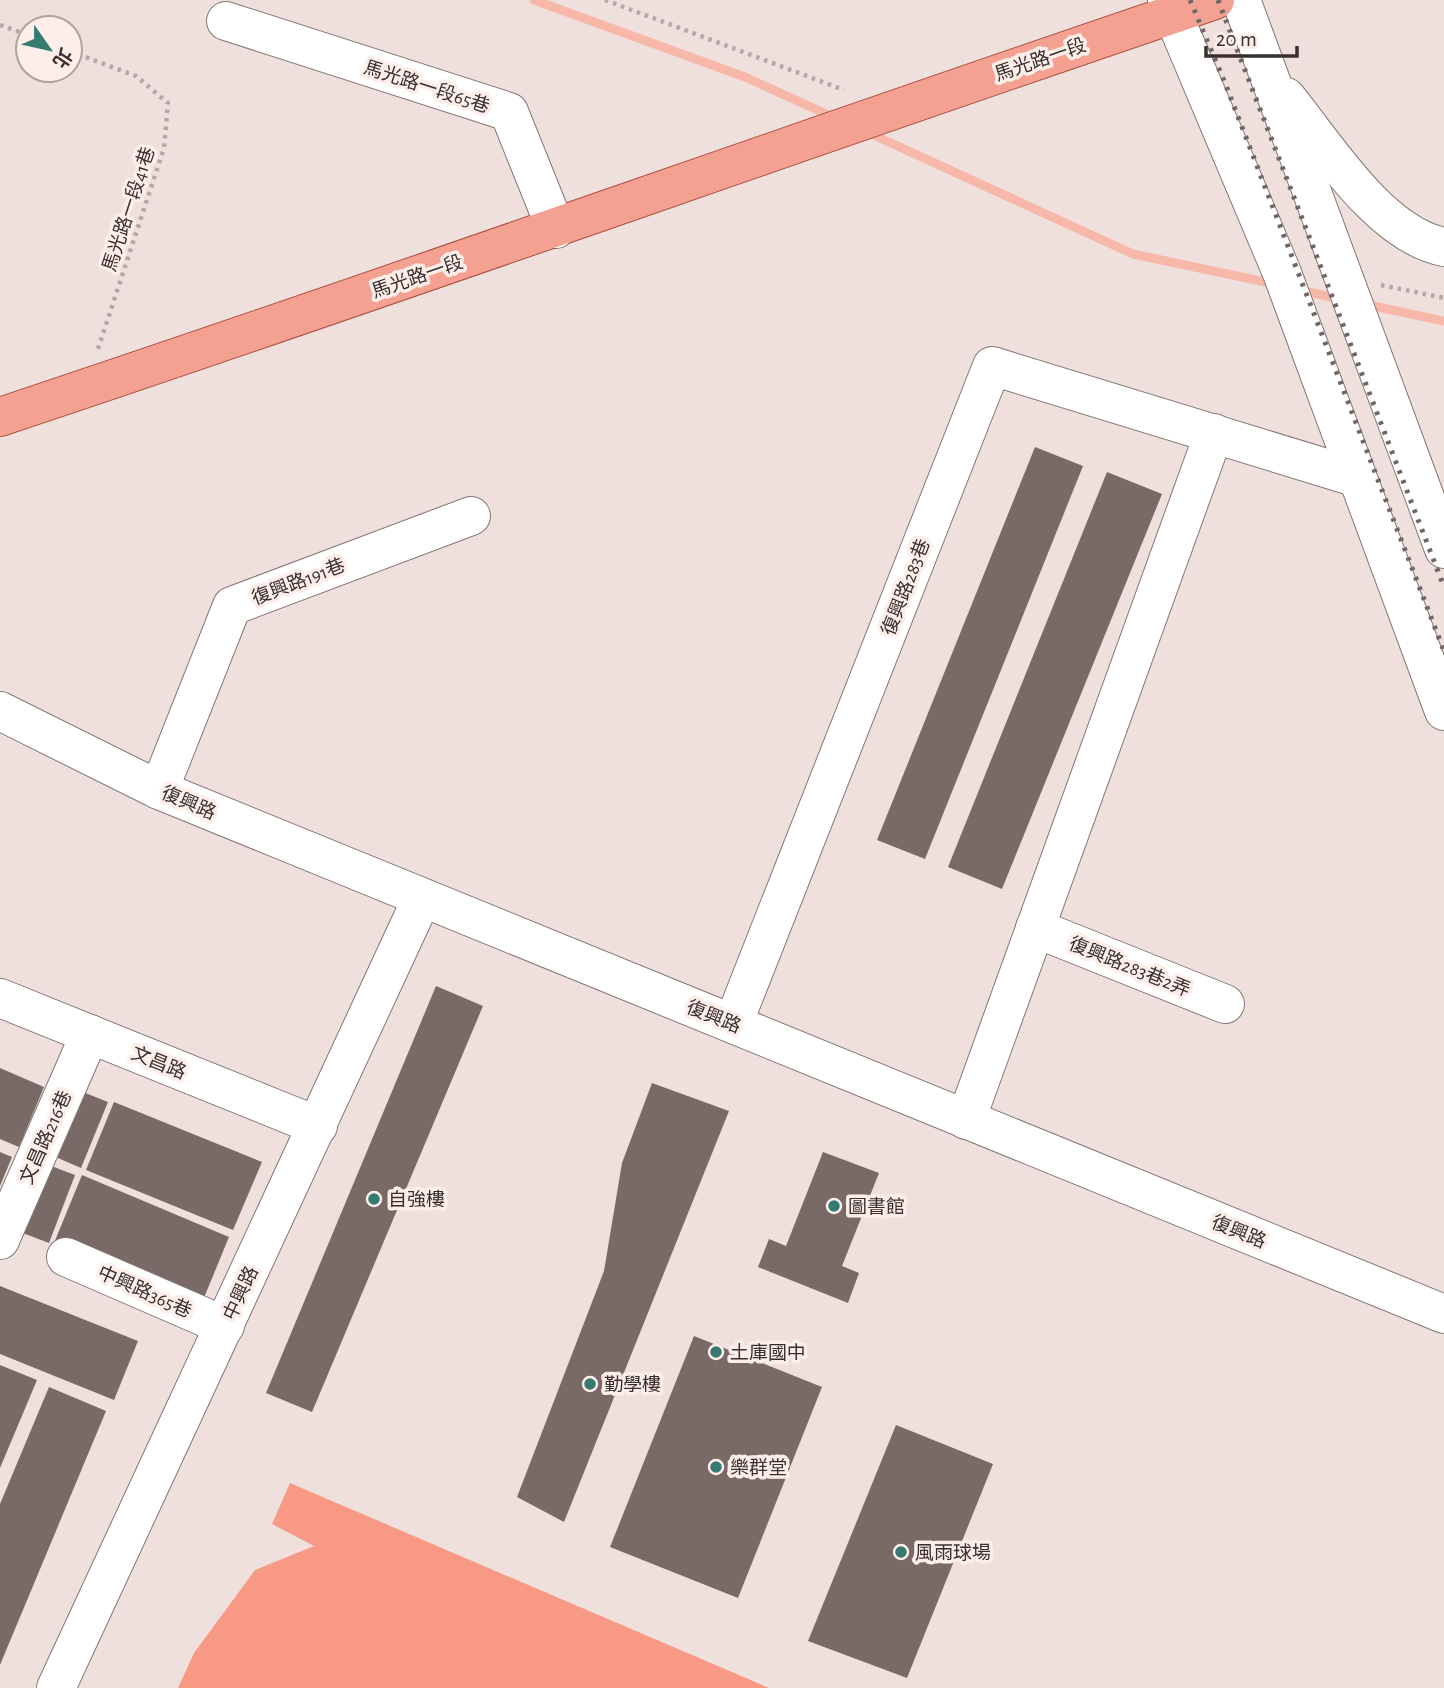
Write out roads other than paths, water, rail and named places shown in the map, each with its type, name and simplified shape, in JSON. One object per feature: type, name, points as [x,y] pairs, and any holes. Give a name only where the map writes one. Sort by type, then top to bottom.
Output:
[{"type":"main road","name":"馬光路一段","points":[[0,417],[556,229],[1170,7],[1215,0]]},
{"type":"street","points":[[1241,0],[1444,549]]},
{"type":"street","points":[[1170,7],[1282,273],[1355,477],[1444,711]]},
{"type":"street","name":"馬光路一段65巷","points":[[226,21],[509,113],[556,229]]},
{"type":"street","points":[[1267,74],[1379,212],[1429,244],[1444,247]]},
{"type":"street","name":"復興路283巷","points":[[733,1024],[992,366],[1355,477]]},
{"type":"street","points":[[966,1120],[1214,433]]},
{"type":"street","name":"復興路191巷","points":[[159,790],[232,606],[471,516]]},
{"type":"street","name":"復興路","points":[[0,710],[159,790],[1440,1314]]},
{"type":"street","name":"中興路","points":[[56,1688],[422,898]]},
{"type":"street","name":"復興路283巷2弄","points":[[1035,928],[1226,1004]]},
{"type":"street","name":"文昌路","points":[[0,998],[318,1126]]},
{"type":"street","name":"文昌路216巷","points":[[1,1234],[90,1034]]},
{"type":"street","name":"中興路365巷","points":[[66,1257],[225,1326]]},
{"type":"waterway","points":[[534,0],[745,77],[835,118]]},
{"type":"waterway","points":[[867,132],[1133,254],[1275,284]]},
{"type":"waterway","points":[[1299,290],[1340,299]]},
{"type":"waterway","points":[[1364,304],[1444,321]]},
{"type":"railway","points":[[1190,0],[1225,83],[1444,651]]},
{"type":"railway","points":[[1218,0],[1444,587]]},
{"type":"place","name":"自強樓","points":[[374,1199]]},
{"type":"place","name":"圖書館","points":[[834,1206]]},
{"type":"place","name":"土庫國中","points":[[716,1352]]},
{"type":"place","name":"勤學樓","points":[[590,1384]]},
{"type":"place","name":"樂群堂","points":[[716,1467]]},
{"type":"place","name":"風雨球場","points":[[901,1552]]}]
